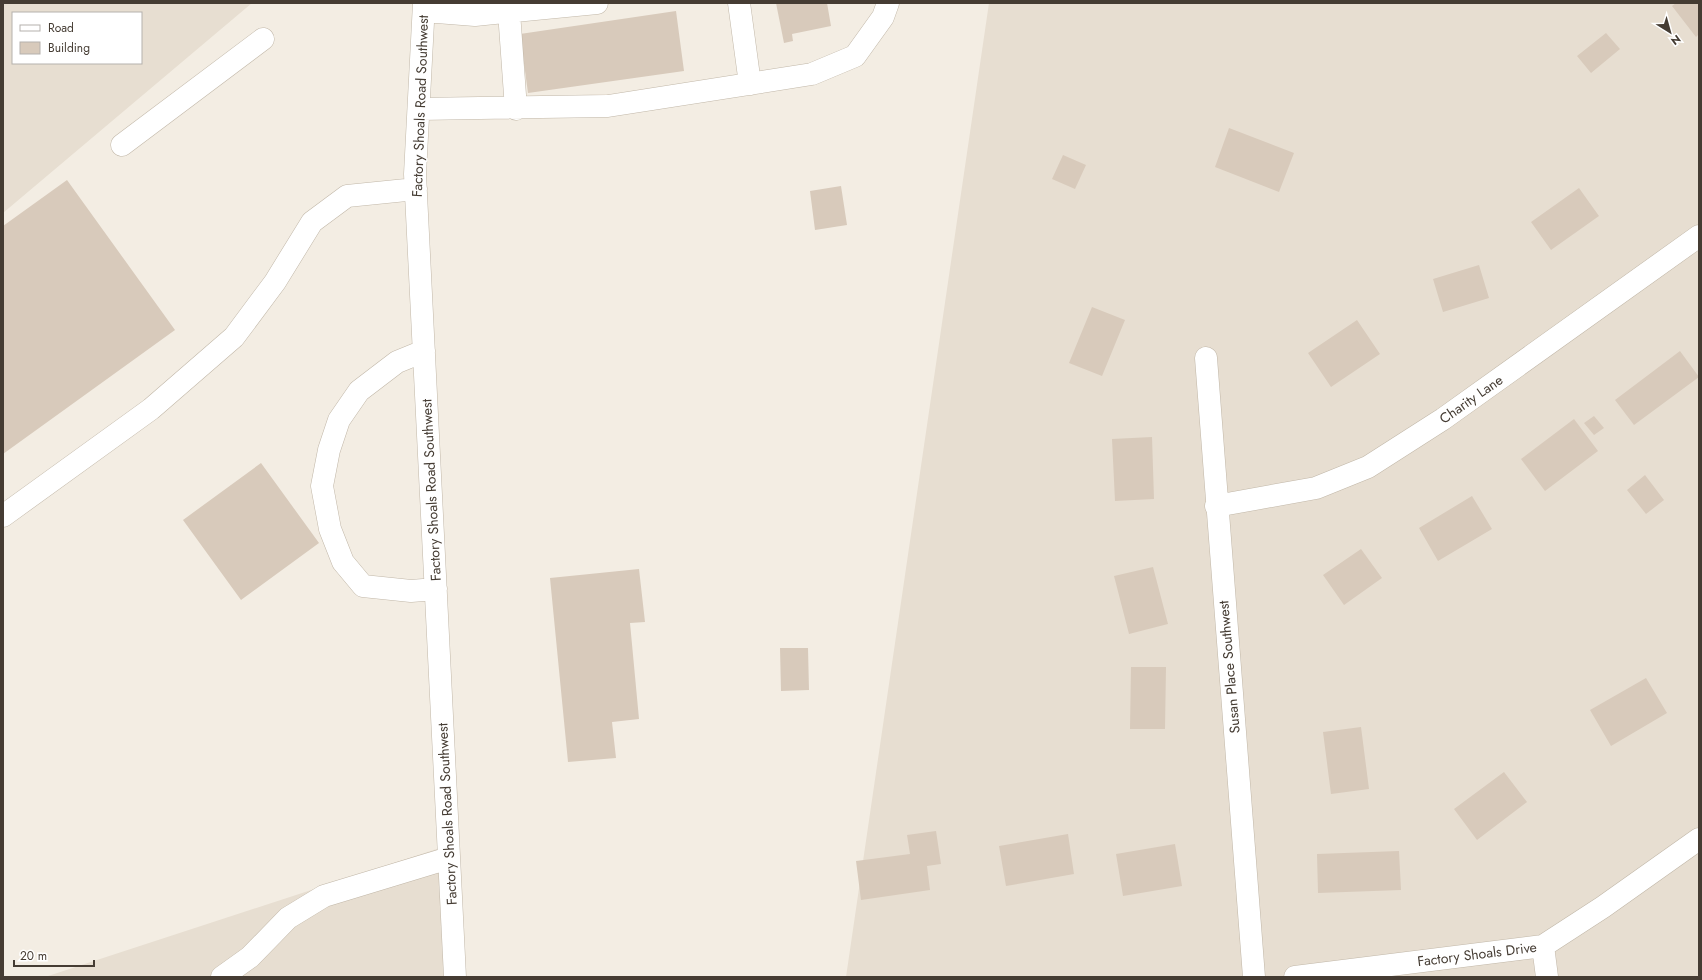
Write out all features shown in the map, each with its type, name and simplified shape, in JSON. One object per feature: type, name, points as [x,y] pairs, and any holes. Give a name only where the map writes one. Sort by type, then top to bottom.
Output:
[{"type":"street","points":[[424,7],[475,15],[597,3]]},
{"type":"street","points":[[739,3],[750,84]]},
{"type":"street","points":[[419,109],[516,109],[608,106],[812,74],[854,56],[883,17],[888,3]]},
{"type":"street","name":"Factory Shoals Road Southwest","points":[[424,7],[416,189],[455,977]]},
{"type":"street","points":[[509,12],[516,109]]},
{"type":"street","points":[[122,145],[263,39]]},
{"type":"street","points":[[3,516],[151,409],[234,337],[275,282],[312,222],[347,196],[416,189]]},
{"type":"street","name":"Charity Lane","points":[[1216,506],[1316,488],[1368,467],[1443,419],[1699,236]]},
{"type":"street","points":[[424,351],[397,362],[358,391],[339,420],[329,450],[322,486],[330,529],[343,562],[363,586],[411,591],[436,589]]},
{"type":"street","name":"Susan Place Southwest","points":[[1206,358],[1216,506],[1254,977]]},
{"type":"street","name":"Factory Shoals Drive","points":[[1295,977],[1543,946],[1603,907],[1699,839]]},
{"type":"street","points":[[222,977],[250,957],[288,918],[324,896],[449,858]]},
{"type":"street","points":[[1543,946],[1547,977]]},
{"type":"shaded area","points":[[3,3],[252,3],[3,213]]},
{"type":"shaded area","points":[[989,3],[1699,3],[1699,977],[846,977]]},
{"type":"shaded area","points":[[458,842],[458,977],[45,977]]},
{"type":"building","points":[[776,3],[827,3],[831,26],[792,34],[793,41],[784,43]]},
{"type":"building","points":[[1676,3],[1699,3],[1699,34],[1696,37],[1672,6]]},
{"type":"building","points":[[676,11],[684,71],[528,93],[520,34]]},
{"type":"building","points":[[1606,33],[1620,49],[1591,73],[1577,56]]},
{"type":"building","points":[[1229,128],[1294,153],[1279,192],[1215,167]]},
{"type":"building","points":[[1063,155],[1086,165],[1075,189],[1052,179]]},
{"type":"building","points":[[67,180],[175,330],[3,454],[3,226]]},
{"type":"building","points":[[841,186],[847,225],[815,230],[810,191]]},
{"type":"building","points":[[1579,188],[1599,216],[1551,250],[1531,222]]},
{"type":"building","points":[[1479,265],[1489,298],[1443,312],[1433,279]]},
{"type":"building","points":[[1092,307],[1125,320],[1102,376],[1069,363]]},
{"type":"building","points":[[1357,320],[1380,354],[1331,387],[1308,353]]},
{"type":"building","points":[[1680,351],[1699,377],[1634,425],[1615,400]]},
{"type":"building","points":[[1594,416],[1604,428],[1594,435],[1584,423]]},
{"type":"building","points":[[1574,419],[1598,451],[1545,491],[1521,459]]},
{"type":"building","points":[[1152,437],[1154,499],[1115,501],[1112,439]]},
{"type":"building","points":[[261,463],[319,543],[241,600],[183,520]]},
{"type":"building","points":[[1645,475],[1664,500],[1646,514],[1627,490]]},
{"type":"building","points":[[1472,496],[1492,529],[1438,561],[1419,528]]},
{"type":"building","points":[[1361,549],[1382,578],[1344,605],[1323,575]]},
{"type":"building","points":[[1153,567],[1168,624],[1129,634],[1114,576]]},
{"type":"building","points":[[639,569],[645,622],[630,623],[639,719],[612,722],[616,758],[568,762],[550,578]]},
{"type":"building","points":[[780,648],[808,648],[809,690],[781,691]]},
{"type":"building","points":[[1131,667],[1166,667],[1165,729],[1130,729]]},
{"type":"building","points":[[1646,678],[1667,713],[1611,746],[1590,710]]},
{"type":"building","points":[[1361,727],[1369,789],[1331,794],[1323,732]]},
{"type":"building","points":[[1504,772],[1527,802],[1477,840],[1454,809]]},
{"type":"building","points":[[936,831],[941,864],[927,866],[930,890],[861,900],[856,861],[910,854],[907,835]]},
{"type":"building","points":[[1068,834],[1074,874],[1006,886],[999,846]]},
{"type":"building","points":[[1175,844],[1182,886],[1123,896],[1116,854]]},
{"type":"building","points":[[1399,851],[1401,890],[1318,893],[1317,854]]}]
